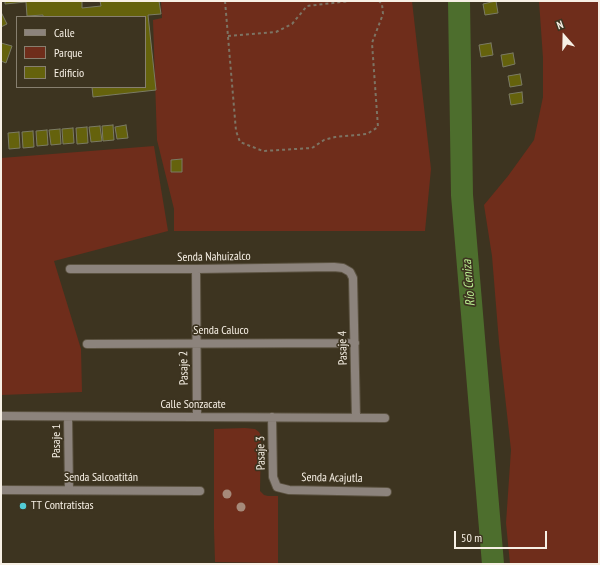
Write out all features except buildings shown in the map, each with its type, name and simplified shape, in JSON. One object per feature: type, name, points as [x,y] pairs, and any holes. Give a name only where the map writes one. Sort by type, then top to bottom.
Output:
[{"type":"street","name":"Senda Nahuizalco","points":[[70,269],[334,267],[343,268],[350,272],[353,278]]},
{"type":"street","name":"Pasaje 2","points":[[196,269],[197,418]]},
{"type":"street","name":"Pasaje 4","points":[[353,278],[356,418]]},
{"type":"street","name":"Senda Caluco","points":[[87,344],[355,342]]},
{"type":"street","name":"Calle Sonzacate","points":[[1,416],[385,418]]},
{"type":"street","name":"Pasaje 1","points":[[68,416],[69,490]]},
{"type":"street","name":"Pasaje 3","points":[[272,417],[273,477],[277,487]]},
{"type":"street","name":"Senda Acajutla","points":[[277,487],[289,490],[387,492]]},
{"type":"street","name":"Senda Salcoatitán","points":[[1,490],[200,491]]},
{"type":"path","points":[[225,1],[236,131],[240,142],[263,151],[312,148],[324,140],[335,137],[367,134],[378,126],[372,43],[383,14],[382,4],[379,1]]},
{"type":"path","points":[[228,36],[276,32],[292,24],[307,6],[350,1]]},
{"type":"green space","points":[[161,1],[412,1],[431,169],[425,231],[174,231],[174,209],[157,140],[153,20],[162,18]]},
{"type":"green space","points":[[539,1],[599,1],[599,564],[510,564],[506,523],[511,450],[499,342],[492,256],[484,205],[508,176],[534,140],[543,97],[543,58]]},
{"type":"green space","points":[[154,146],[168,231],[54,261],[81,349],[82,392],[1,395],[1,158]]},
{"type":"green space","points":[[214,429],[255,429],[261,436],[260,491],[264,495],[278,496],[278,563],[215,562]]},
{"type":"waterway","name":"Río Ceniza","points":[[459,1],[462,195],[493,564]]},
{"type":"place","name":"TT Contratistas","points":[[23,506]]}]
